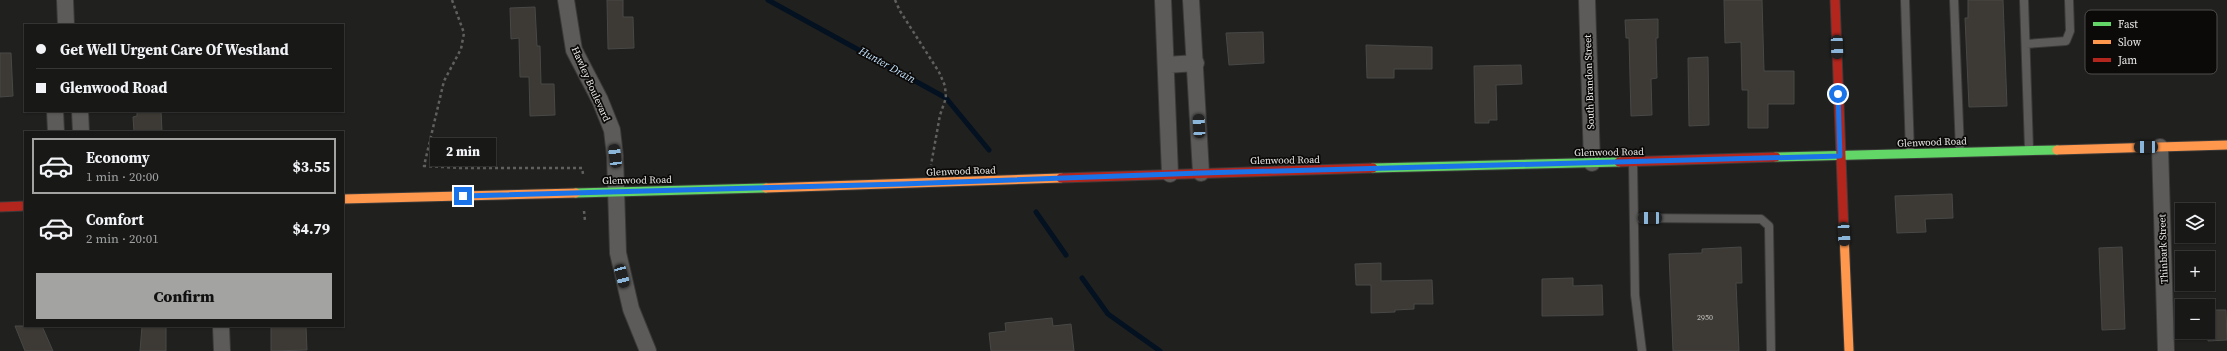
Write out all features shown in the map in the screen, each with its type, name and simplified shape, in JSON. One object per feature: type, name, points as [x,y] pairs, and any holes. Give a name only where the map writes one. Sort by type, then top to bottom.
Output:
[{"type":"street","points":[[65,0],[66,24]]},
{"type":"street","name":"Hawley Boulevard","points":[[566,0],[574,50],[600,100],[612,130],[615,156],[618,253],[622,276],[631,309],[648,351]]},
{"type":"street","points":[[1163,0],[1170,174]]},
{"type":"street","points":[[1191,0],[1196,63],[1201,173]]},
{"type":"street","name":"South Brandon Street","points":[[1587,0],[1592,163]]},
{"type":"street","points":[[1835,0],[1840,156],[1849,351]]},
{"type":"street","points":[[1166,65],[1196,63]]},
{"type":"street","points":[[55,112],[56,131]]},
{"type":"street","points":[[80,112],[81,131]]},
{"type":"street","name":"Glenwood Road","points":[[344,199],[2227,144]]},
{"type":"street","name":"Thinbark Street","points":[[2160,146],[2166,351]]},
{"type":"street","points":[[0,207],[24,206]]},
{"type":"street","points":[[221,327],[222,351]]},
{"type":"lane","points":[[1905,0],[1910,154]]},
{"type":"lane","points":[[1954,0],[1960,151]]},
{"type":"lane","points":[[2024,0],[2029,149]]},
{"type":"lane","points":[[2026,44],[2066,41],[2070,32],[2069,0]]},
{"type":"lane","points":[[1633,162],[1635,295],[1642,351]]},
{"type":"lane","points":[[1634,218],[1761,219],[1769,226],[1771,351]]},
{"type":"path","points":[[452,0],[464,33],[461,49],[444,81],[424,166],[582,168],[583,175]]},
{"type":"path","points":[[895,0],[900,11],[939,72],[945,86],[946,98],[940,115],[931,166],[932,183]]},
{"type":"path","points":[[584,208],[585,221]]},
{"type":"building","points":[[607,0],[623,0],[623,17],[633,17],[634,48],[608,49]]},
{"type":"building","points":[[1724,0],[1762,0],[1764,71],[1794,71],[1794,104],[1768,104],[1768,128],[1748,128],[1748,90],[1742,90],[1741,42],[1725,43]]},
{"type":"building","points":[[1968,0],[2003,0],[2007,106],[1969,107],[1965,18],[1968,18]]},
{"type":"building","points":[[535,7],[537,46],[540,46],[541,84],[554,84],[555,115],[530,116],[529,77],[520,77],[519,38],[511,39],[510,8]]},
{"type":"building","points":[[1658,19],[1658,38],[1656,38],[1657,78],[1651,79],[1652,115],[1631,116],[1629,38],[1626,38],[1625,20]]},
{"type":"building","points":[[1263,32],[1264,63],[1229,65],[1226,33]]},
{"type":"building","points":[[1366,45],[1432,47],[1432,69],[1394,69],[1394,78],[1367,78]]},
{"type":"building","points":[[0,53],[11,53],[13,96],[0,97]]},
{"type":"building","points":[[1708,57],[1709,125],[1689,126],[1688,58]]},
{"type":"building","points":[[1521,65],[1522,84],[1496,85],[1497,120],[1489,120],[1489,123],[1475,123],[1474,66]]},
{"type":"building","points":[[137,112],[161,112],[162,131],[134,131],[133,117],[137,116]]},
{"type":"building","points":[[1952,194],[1953,218],[1925,219],[1926,232],[1897,233],[1895,196]]},
{"type":"building","points":[[1741,247],[1742,283],[1736,283],[1739,351],[1673,351],[1669,254],[1702,253],[1702,249]]},
{"type":"building","points":[[2122,247],[2125,329],[2102,330],[2099,248]]},
{"type":"building","points":[[1381,263],[1381,281],[1432,280],[1433,304],[1414,304],[1414,309],[1395,310],[1395,312],[1371,313],[1371,285],[1356,285],[1355,264]]},
{"type":"building","points":[[1573,278],[1573,286],[1602,285],[1603,315],[1542,316],[1542,279]]},
{"type":"building","points":[[2215,310],[2226,310],[2227,340],[2208,341],[2208,339],[2215,339]]},
{"type":"building","points":[[1052,318],[1053,326],[1071,324],[1074,351],[991,351],[989,333],[1006,331],[1005,323]]},
{"type":"building","points":[[15,326],[42,327],[53,351],[25,351]]},
{"type":"building","points":[[142,327],[166,327],[166,351],[140,351]]},
{"type":"building","points":[[271,327],[306,327],[307,350],[271,351]]},
{"type":"waterway","name":"Hunter Drain","points":[[768,0],[946,98],[989,150]]},
{"type":"waterway","name":"Hunter Drain","points":[[1036,212],[1066,255]]},
{"type":"waterway","name":"Hunter Drain","points":[[1082,278],[1108,314],[1160,351]]},
{"type":"traffic: fast","points":[[1776,157],[2057,150]]},
{"type":"traffic: fast","points":[[1373,168],[1619,162]]},
{"type":"traffic: fast","points":[[576,193],[766,188]]},
{"type":"traffic: slow","points":[[2057,150],[2227,145]]},
{"type":"traffic: slow","points":[[766,188],[1061,178]]},
{"type":"traffic: slow","points":[[344,199],[576,193]]},
{"type":"traffic: slow","points":[[1844,234],[1849,351]]},
{"type":"traffic: jam","points":[[1835,0],[1844,234]]},
{"type":"traffic: jam","points":[[1619,162],[1776,157]]},
{"type":"traffic: jam","points":[[1061,178],[1373,168]]},
{"type":"traffic: jam","points":[[0,207],[24,206]]},
{"type":"route","points":[[463,196],[902,184],[1201,173],[1840,156],[1838,94]]}]
